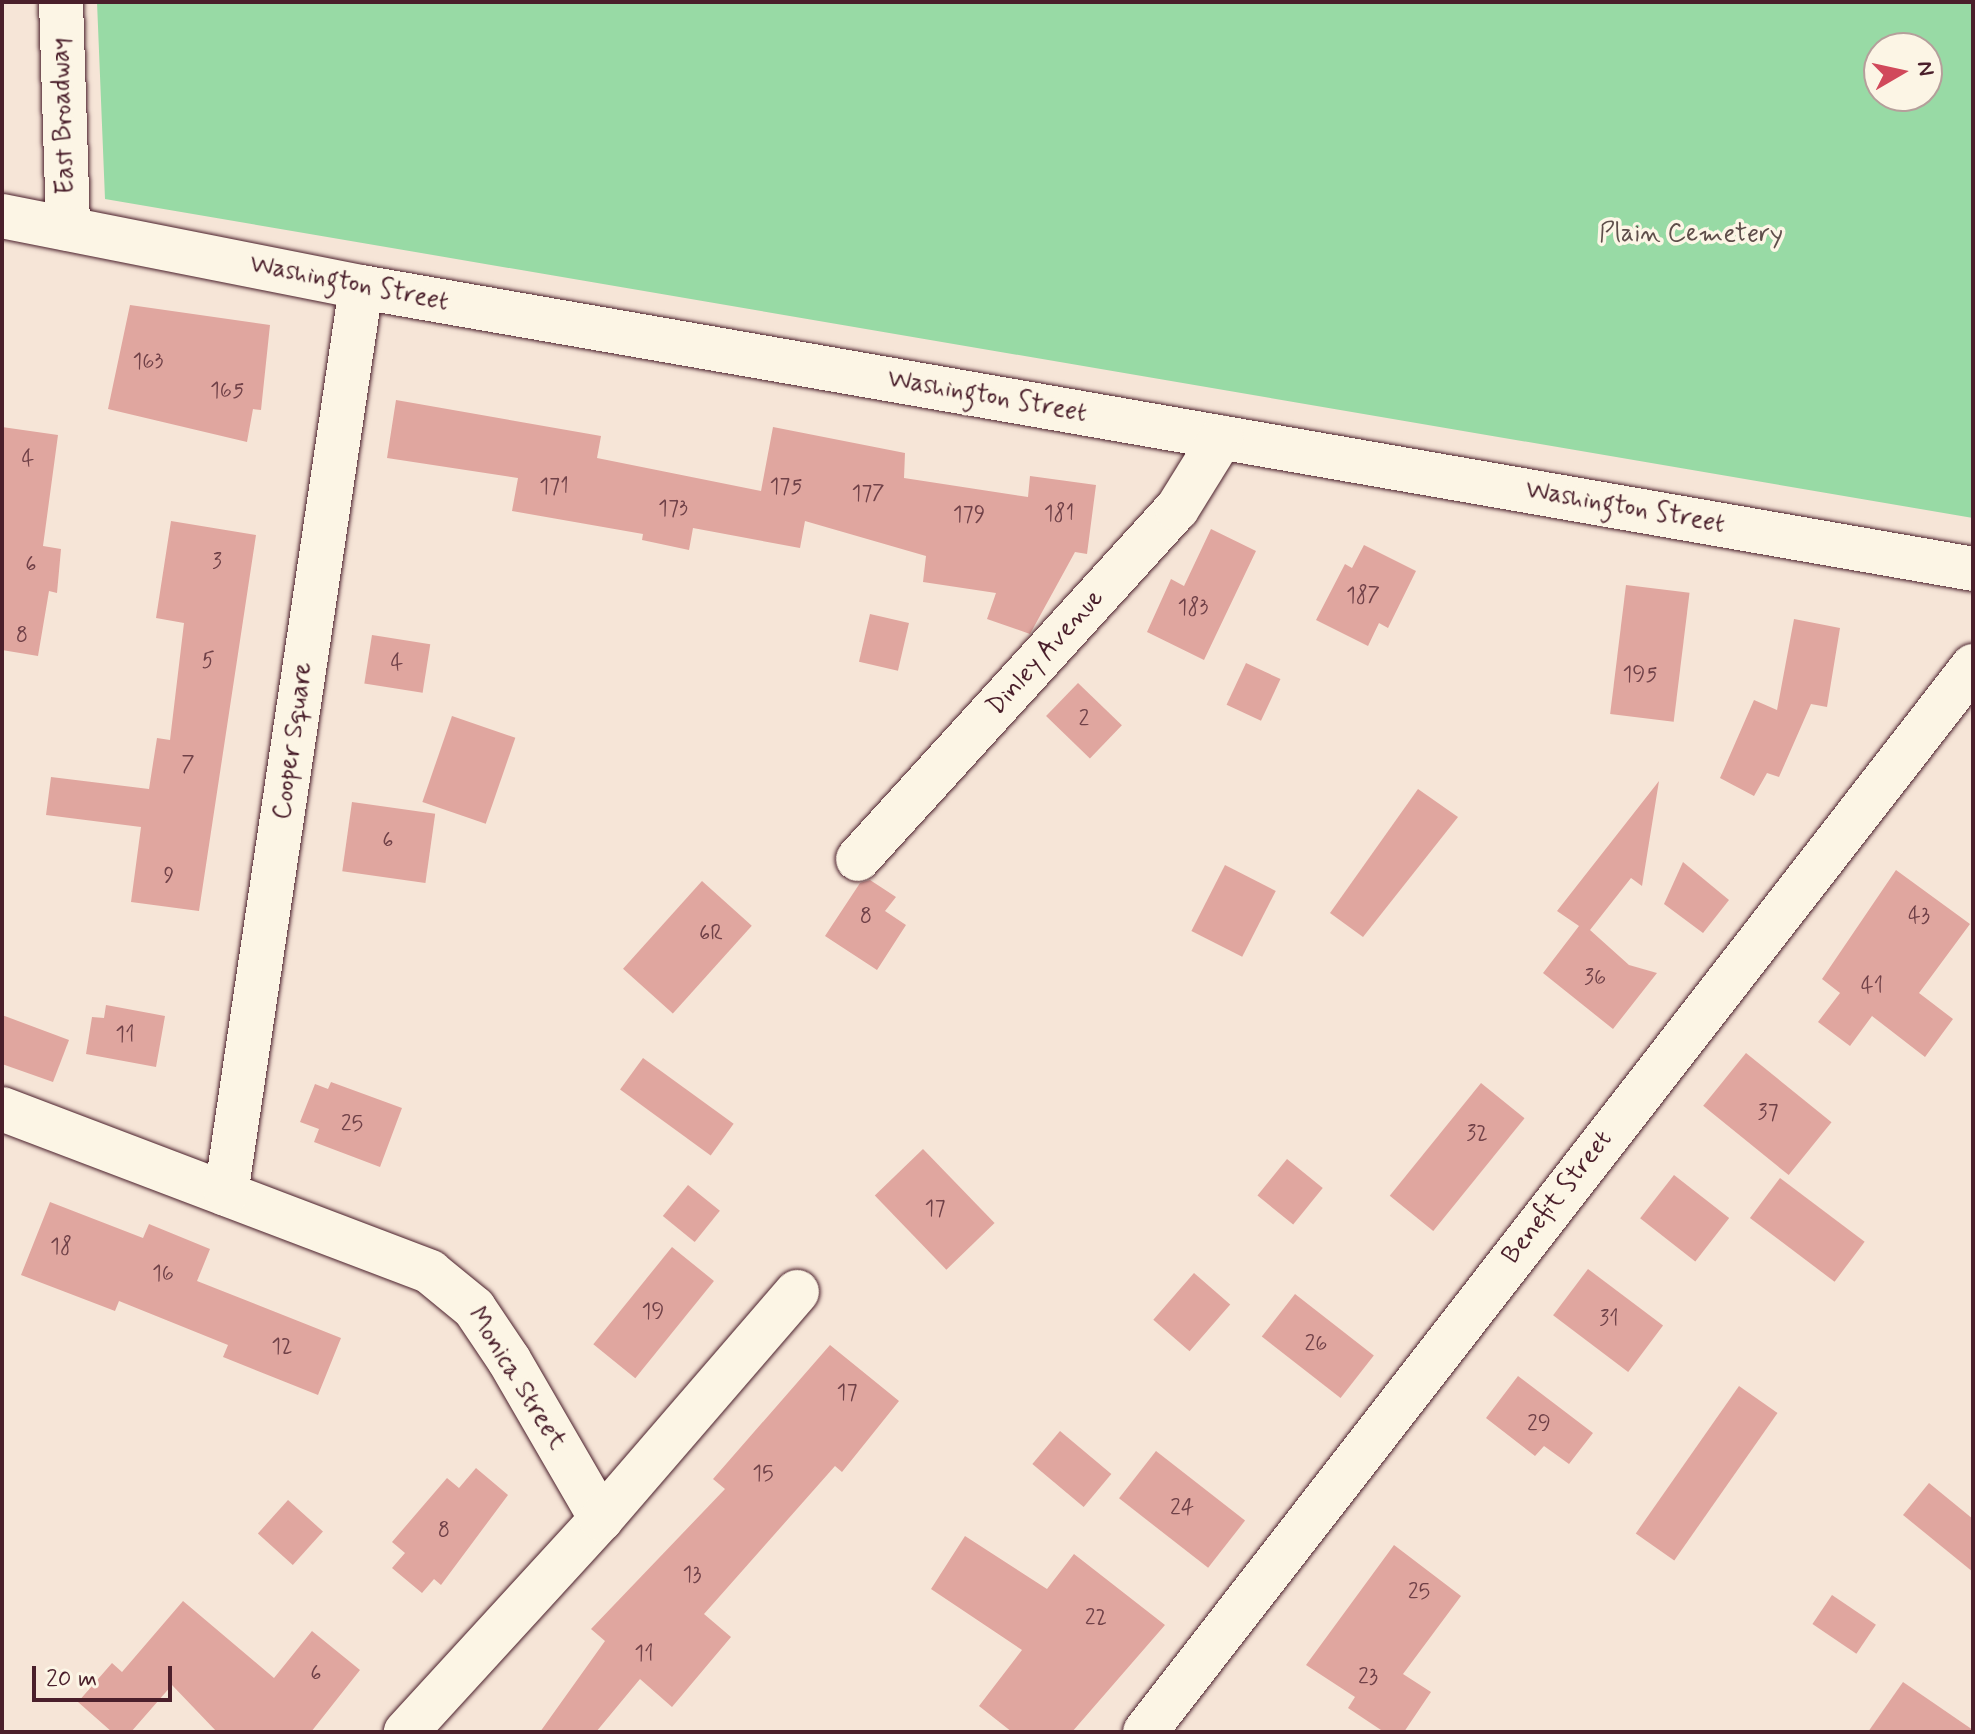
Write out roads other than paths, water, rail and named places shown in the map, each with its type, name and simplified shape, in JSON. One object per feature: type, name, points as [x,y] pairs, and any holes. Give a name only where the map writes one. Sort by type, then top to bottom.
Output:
[{"type":"street","name":"East Broadway","points":[[61,2],[68,229]]},
{"type":"street","name":"Washington Street","points":[[2,216],[361,287],[1973,569]]},
{"type":"street","name":"Cooper Square","points":[[226,1194],[361,287]]},
{"type":"street","name":"Dinley Avenue","points":[[858,859],[1177,509],[1221,438]]},
{"type":"street","name":"Benefit Street","points":[[1145,1732],[1973,666]]},
{"type":"street","name":"Monica Street","points":[[2,1109],[226,1194],[453,1286],[509,1360],[601,1519]]},
{"type":"street","points":[[406,1732],[601,1519],[797,1292]]},
{"type":"park label","name":"Plain Cemetery","points":[[1691,235]]}]
